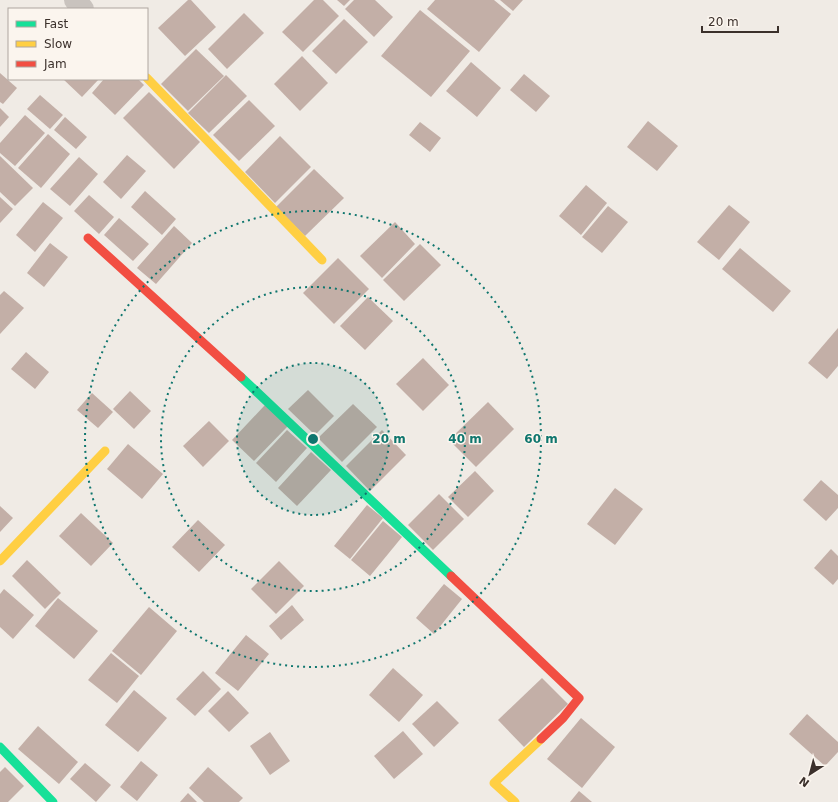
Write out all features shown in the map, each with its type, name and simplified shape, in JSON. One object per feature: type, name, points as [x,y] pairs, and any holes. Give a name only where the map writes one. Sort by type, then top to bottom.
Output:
[{"type":"street","points":[[75,0],[82,8]]},
{"type":"street","points":[[148,79],[322,260]]},
{"type":"street","points":[[88,238],[267,399],[579,698],[563,718],[494,783],[515,802]]},
{"type":"street","points":[[0,561],[105,451]]},
{"type":"street","points":[[0,747],[52,802]]},
{"type":"building","points":[[188,0],[191,0],[216,27],[185,56],[158,28]]},
{"type":"building","points":[[314,0],[323,0],[339,16],[303,52],[282,32]]},
{"type":"building","points":[[337,0],[350,0],[344,6]]},
{"type":"building","points":[[354,0],[375,0],[393,17],[374,37],[345,9]]},
{"type":"building","points":[[435,0],[494,0],[511,14],[479,52],[427,9]]},
{"type":"building","points":[[500,0],[523,0],[513,11]]},
{"type":"building","points":[[420,10],[470,51],[431,97],[381,56]]},
{"type":"building","points":[[244,13],[264,33],[227,69],[208,49]]},
{"type":"building","points":[[344,19],[368,42],[336,74],[312,51]]},
{"type":"building","points":[[196,49],[224,76],[188,111],[161,84]]},
{"type":"building","points":[[302,56],[328,83],[300,111],[274,84]]},
{"type":"building","points":[[471,62],[501,88],[477,117],[446,91]]},
{"type":"building","points":[[0,73],[17,88],[3,104],[0,102]]},
{"type":"building","points":[[524,74],[550,96],[536,112],[510,90]]},
{"type":"building","points":[[226,75],[247,96],[209,133],[188,113]]},
{"type":"building","points":[[64,80],[98,80],[82,97]]},
{"type":"building","points":[[103,80],[139,80],[144,85],[115,115],[92,93]]},
{"type":"building","points":[[149,92],[200,142],[174,169],[123,118]]},
{"type":"building","points":[[40,95],[63,115],[50,129],[27,109]]},
{"type":"building","points":[[249,100],[275,126],[239,161],[213,135]]},
{"type":"building","points":[[0,108],[9,117],[0,127]]},
{"type":"building","points":[[25,115],[45,133],[15,166],[0,153],[0,143]]},
{"type":"building","points":[[65,117],[87,137],[76,149],[54,130]]},
{"type":"building","points":[[648,121],[678,146],[657,171],[627,147]]},
{"type":"building","points":[[420,122],[441,138],[430,152],[409,135]]},
{"type":"building","points":[[48,134],[70,154],[41,188],[18,168]]},
{"type":"building","points":[[280,136],[311,167],[275,203],[245,172]]},
{"type":"building","points":[[127,155],[146,171],[121,199],[103,182]]},
{"type":"building","points":[[0,156],[33,188],[15,206],[0,192]]},
{"type":"building","points":[[79,157],[98,174],[70,206],[50,189]]},
{"type":"building","points":[[314,169],[344,198],[305,236],[276,207]]},
{"type":"building","points":[[586,185],[607,203],[581,235],[559,216]]},
{"type":"building","points":[[145,191],[176,219],[162,235],[131,207]]},
{"type":"building","points":[[89,195],[114,217],[99,234],[74,211]]},
{"type":"building","points":[[0,197],[13,209],[0,223]]},
{"type":"building","points":[[43,202],[63,218],[35,252],[16,235]]},
{"type":"building","points":[[729,205],[750,222],[719,260],[697,242]]},
{"type":"building","points":[[608,206],[628,222],[602,253],[582,237]]},
{"type":"building","points":[[119,218],[149,244],[133,261],[104,235]]},
{"type":"building","points":[[395,222],[415,244],[382,278],[360,256]]},
{"type":"building","points":[[174,226],[192,243],[156,284],[137,268]]},
{"type":"building","points":[[50,243],[68,257],[44,287],[27,273]]},
{"type":"building","points":[[420,244],[441,265],[404,301],[383,280]]},
{"type":"building","points":[[740,248],[791,291],[773,312],[722,269]]},
{"type":"building","points":[[338,258],[369,289],[334,324],[303,293]]},
{"type":"building","points":[[4,291],[24,308],[0,334],[0,295]]},
{"type":"building","points":[[368,297],[393,321],[365,350],[340,326]]},
{"type":"building","points":[[838,328],[838,366],[827,379],[808,363]]},
{"type":"building","points":[[26,352],[49,372],[35,389],[11,369]]},
{"type":"building","points":[[423,358],[449,385],[423,411],[396,384]]},
{"type":"building","points":[[308,390],[334,416],[315,435],[288,409]]},
{"type":"building","points":[[130,391],[151,411],[134,429],[113,409]]},
{"type":"building","points":[[92,393],[113,412],[98,428],[77,410]]},
{"type":"building","points":[[488,402],[514,429],[476,467],[449,440]]},
{"type":"building","points":[[353,404],[377,427],[342,462],[318,438]]},
{"type":"building","points":[[265,405],[288,426],[254,461],[232,440]]},
{"type":"building","points":[[209,421],[229,441],[203,467],[183,446]]},
{"type":"building","points":[[287,430],[307,448],[276,482],[256,463]]},
{"type":"building","points":[[382,430],[406,455],[370,491],[346,466]]},
{"type":"building","points":[[128,444],[163,474],[142,499],[107,469]]},
{"type":"building","points":[[311,452],[331,470],[297,506],[278,488]]},
{"type":"building","points":[[475,471],[494,491],[468,517],[448,497]]},
{"type":"building","points":[[821,480],[838,495],[838,508],[826,521],[803,500]]},
{"type":"building","points":[[615,488],[643,509],[615,545],[587,524]]},
{"type":"building","points":[[439,494],[464,519],[433,550],[408,525]]},
{"type":"building","points":[[367,505],[383,518],[350,559],[334,546]]},
{"type":"building","points":[[0,506],[13,518],[0,532]]},
{"type":"building","points":[[81,513],[113,543],[91,566],[59,536]]},
{"type":"building","points":[[198,520],[225,545],[199,572],[172,547]]},
{"type":"building","points":[[383,521],[402,537],[370,576],[351,560]]},
{"type":"building","points":[[831,549],[838,556],[838,579],[833,585],[814,568]]},
{"type":"building","points":[[27,560],[61,593],[45,609],[12,576]]},
{"type":"building","points":[[279,561],[304,586],[276,614],[251,589]]},
{"type":"building","points":[[444,584],[462,599],[434,634],[416,618]]},
{"type":"building","points":[[4,589],[34,615],[13,639],[0,627],[0,594]]},
{"type":"building","points":[[58,598],[98,631],[74,659],[35,626]]},
{"type":"building","points":[[292,605],[304,620],[281,640],[269,626]]},
{"type":"building","points":[[149,607],[177,631],[141,675],[112,651]]},
{"type":"building","points":[[246,635],[269,654],[238,691],[215,673]]},
{"type":"building","points":[[111,653],[139,676],[117,703],[88,680]]},
{"type":"building","points":[[393,668],[423,695],[399,722],[369,695]]},
{"type":"building","points":[[203,671],[221,689],[195,716],[176,699]]},
{"type":"building","points":[[542,678],[568,704],[524,747],[498,720]]},
{"type":"building","points":[[134,690],[167,718],[138,752],[105,725]]},
{"type":"building","points":[[228,691],[249,713],[229,732],[208,711]]},
{"type":"building","points":[[437,701],[459,723],[434,747],[412,724]]},
{"type":"building","points":[[807,714],[838,742],[838,752],[825,766],[789,734]]},
{"type":"building","points":[[581,718],[615,747],[582,788],[547,759]]},
{"type":"building","points":[[38,726],[78,762],[59,784],[18,749]]},
{"type":"building","points":[[403,731],[423,754],[394,779],[374,756]]},
{"type":"building","points":[[270,732],[290,761],[270,775],[250,746]]},
{"type":"building","points":[[141,761],[158,775],[137,801],[120,787]]},
{"type":"building","points":[[85,763],[111,785],[96,802],[70,779]]},
{"type":"building","points":[[5,767],[24,786],[8,802],[0,802],[0,772]]},
{"type":"building","points":[[208,767],[243,798],[239,802],[204,802],[189,788]]},
{"type":"building","points":[[579,791],[592,802],[570,802]]},
{"type":"building","points":[[188,793],[197,802],[180,802]]},
{"type":"traffic: fast","points":[[241,377],[451,576]]},
{"type":"traffic: fast","points":[[0,747],[53,802]]},
{"type":"traffic: slow","points":[[148,79],[322,260]]},
{"type":"traffic: slow","points":[[0,561],[105,451]]},
{"type":"traffic: slow","points":[[515,802],[494,783],[541,739]]},
{"type":"traffic: jam","points":[[88,238],[241,377]]},
{"type":"traffic: jam","points":[[451,576],[579,698],[563,718],[541,739]]}]
